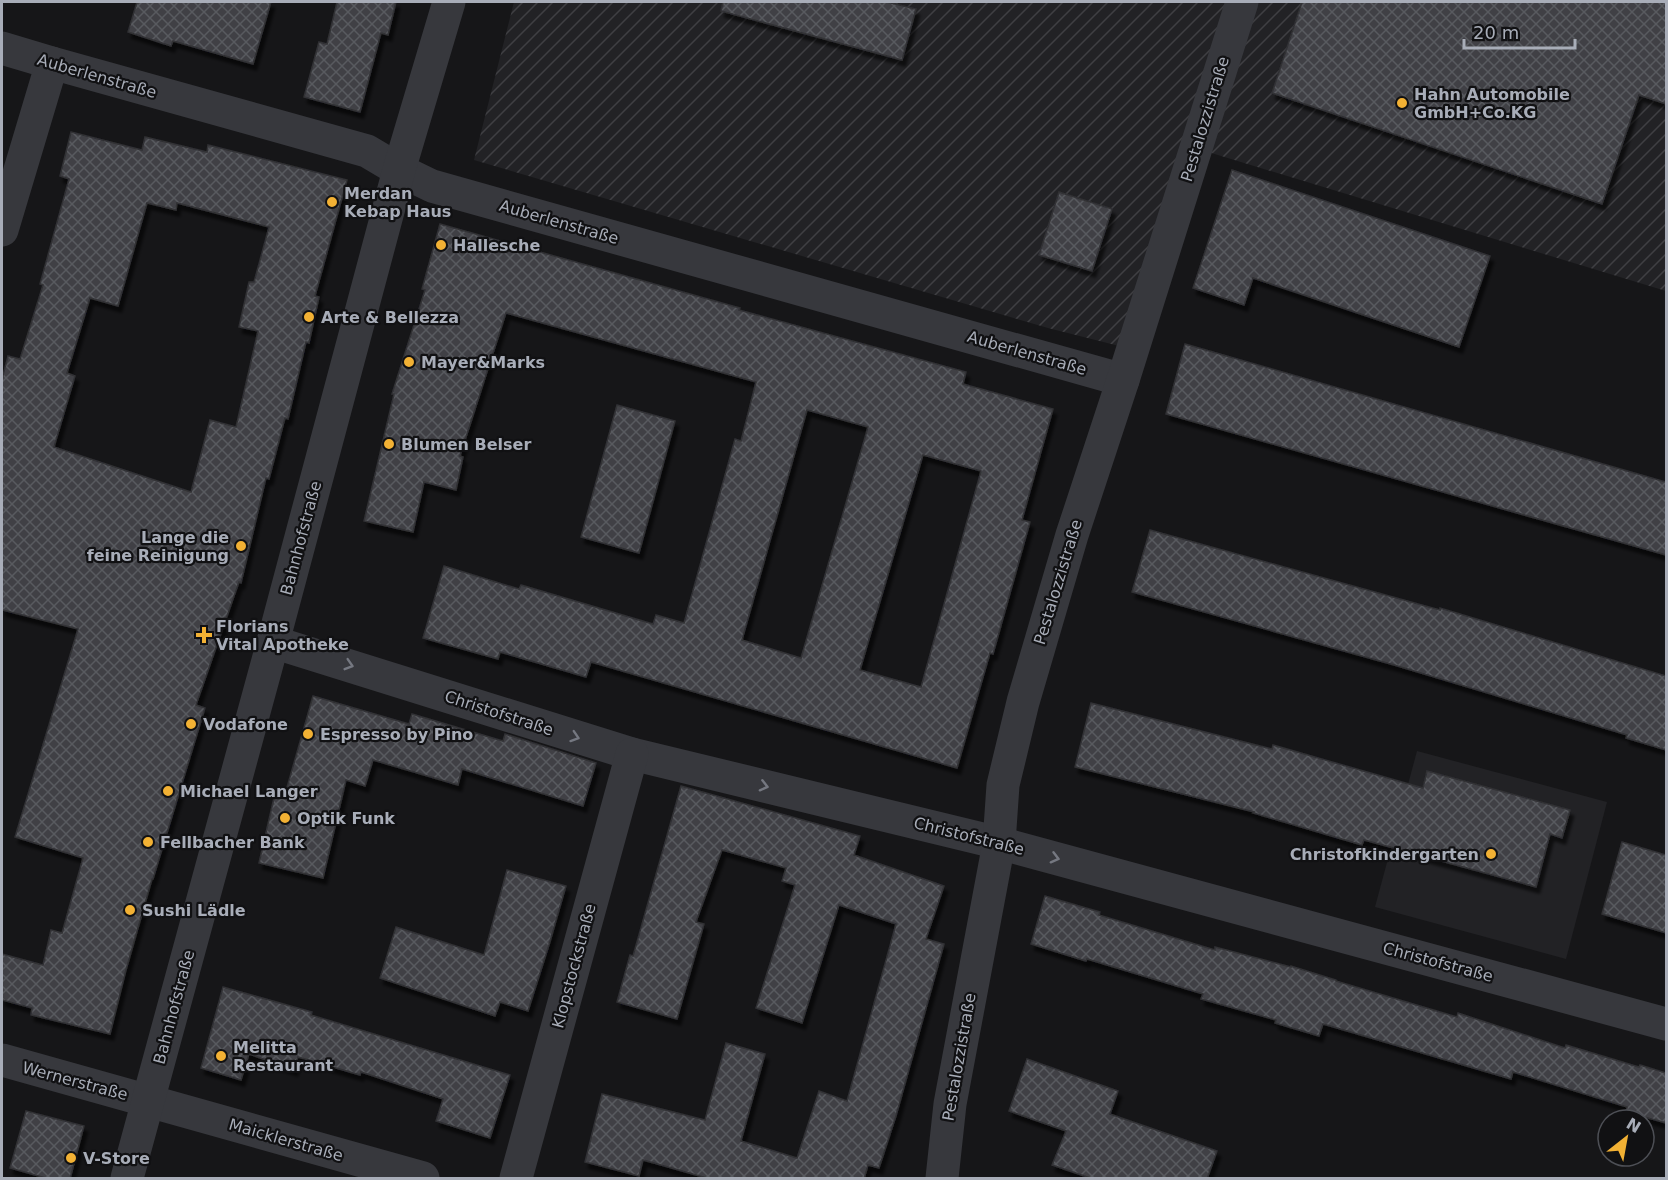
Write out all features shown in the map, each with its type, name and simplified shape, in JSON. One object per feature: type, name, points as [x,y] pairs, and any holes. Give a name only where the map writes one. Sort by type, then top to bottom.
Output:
[{"type":"street","name":"Bahnhofstraße","points":[[127,1179],[399,170],[449,2]]},
{"type":"street","name":"Pestalozzistraße","points":[[942,1179],[950,1104],[999,843],[1003,785],[1023,702],[1072,536],[1242,2]]},
{"type":"street","name":"Auberlenstraße","points":[[2,48],[367,151],[432,186],[1123,380]]},
{"type":"street","points":[[2,230],[52,63]]},
{"type":"street","name":"Christofstraße","points":[[273,642],[632,754],[999,843],[1666,1024]]},
{"type":"street","name":"Klopstockstraße","points":[[516,1179],[632,754]]},
{"type":"street","name":"Wernerstraße","points":[[2,1060],[149,1101]]},
{"type":"street","name":"Maicklerstraße","points":[[149,1101],[423,1179]]},
{"type":"shaded area","points":[[514,2],[1666,2],[1666,291],[1195,148],[1135,350],[1048,328],[474,160]]},
{"type":"shaded area","name":"Christofkindergarten","points":[[1417,751],[1607,802],[1566,959],[1375,907]]},
{"type":"building","points":[[137,2],[271,2],[253,64],[173,41],[171,46],[128,32]]},
{"type":"building","points":[[337,2],[396,2],[388,35],[381,33],[360,112],[304,97],[319,42],[327,44]]},
{"type":"building","points":[[723,2],[887,2],[916,9],[902,60],[721,11]]},
{"type":"building","points":[[1302,2],[1666,2],[1666,104],[1639,95],[1602,204],[1272,93]]},
{"type":"building","points":[[71,132],[142,150],[145,137],[207,152],[208,145],[347,180],[315,296],[319,297],[309,343],[306,342],[288,419],[285,418],[269,479],[266,478],[241,583],[239,582],[196,705],[205,708],[152,879],[110,1034],[31,1015],[32,1008],[2,1000],[2,954],[43,965],[51,930],[62,933],[83,858],[15,837],[78,629],[2,610],[2,379],[8,356],[20,359],[43,285],[40,284],[69,179],[60,176]],"holes":[[[147,203],[176,210],[177,203],[269,227],[254,282],[249,282],[239,327],[258,331],[236,427],[210,420],[191,492],[54,447],[75,376],[67,373],[90,298],[118,306]]]},
{"type":"building","points":[[1232,170],[1490,256],[1459,347],[1253,278],[1244,305],[1193,288]]},
{"type":"building","points":[[1059,192],[1112,209],[1092,271],[1039,255]]},
{"type":"building","points":[[440,224],[740,308],[739,310],[966,372],[963,384],[1053,409],[1022,520],[1030,522],[993,654],[990,653],[957,768],[591,662],[586,677],[500,652],[498,659],[423,638],[444,566],[519,589],[521,585],[653,624],[656,615],[684,623],[735,439],[741,441],[756,382],[506,313],[460,456],[463,457],[456,490],[424,482],[413,532],[364,521],[394,394],[392,394],[425,290],[422,289]],"holes":[[[807,410],[868,427],[801,658],[742,640]],[[923,455],[981,471],[921,687],[860,670]]]},
{"type":"building","points":[[1185,344],[1666,482],[1666,555],[1166,414]]},
{"type":"building","points":[[617,405],[675,421],[639,553],[581,537]]},
{"type":"building","points":[[1150,530],[1440,610],[1440,608],[1666,676],[1666,750],[1626,738],[1627,735],[1394,665],[1132,592]]},
{"type":"building","points":[[313,696],[409,724],[412,714],[503,741],[505,734],[596,763],[583,806],[462,769],[458,785],[373,760],[365,786],[346,780],[323,878],[259,863],[276,789],[286,791]]},
{"type":"building","points":[[1091,703],[1272,749],[1273,745],[1423,788],[1427,771],[1570,810],[1562,838],[1550,834],[1536,887],[1364,840],[1362,845],[1254,812],[1075,767]]},
{"type":"building","points":[[681,786],[860,836],[854,855],[944,886],[926,939],[944,944],[896,1116],[879,1168],[868,1165],[864,1179],[710,1179],[643,1160],[639,1176],[585,1162],[602,1094],[705,1120],[726,1043],[765,1054],[741,1141],[797,1158],[819,1091],[847,1101],[896,924],[839,905],[802,1023],[756,1008],[795,885],[782,881],[786,868],[722,850],[696,922],[704,924],[677,1019],[617,1002],[630,955],[633,956]]},
{"type":"building","points":[[1622,842],[1666,855],[1666,933],[1602,914]]},
{"type":"building","points":[[507,870],[566,886],[528,1011],[500,1002],[495,1016],[380,978],[396,927],[484,955]]},
{"type":"building","points":[[1045,896],[1215,950],[1215,947],[1291,966],[1457,1017],[1458,1013],[1565,1048],[1566,1045],[1666,1073],[1666,1123],[1656,1120],[1656,1108],[1627,1108],[1513,1072],[1511,1079],[1323,1024],[1319,1036],[1275,1023],[1276,1020],[1201,999],[1203,994],[1031,944]]},
{"type":"building","points":[[223,987],[312,1012],[311,1015],[510,1075],[490,1138],[436,1121],[443,1099],[361,1072],[360,1075],[298,1057],[294,1070],[249,1054],[241,1080],[201,1068]]},
{"type":"building","points":[[1027,1059],[1118,1091],[1110,1114],[1217,1151],[1207,1179],[1093,1179],[1052,1165],[1066,1131],[1009,1111]]},
{"type":"building","points":[[26,1111],[84,1126],[70,1179],[49,1179],[10,1168]]},
{"type":"place","name":"Hahn Automobile GmbH+Co.KG","points":[[1402,103]]},
{"type":"place","name":"Merdan Kebap Haus","points":[[332,202]]},
{"type":"place","name":"Hallesche","points":[[441,245]]},
{"type":"place","name":"Arte & Bellezza","points":[[309,317]]},
{"type":"place","name":"Mayer&Marks","points":[[409,362]]},
{"type":"place","name":"Blumen Belser","points":[[389,444]]},
{"type":"place","name":"Lange die feine Reinigung","points":[[241,546]]},
{"type":"place","name":"Florians Vital Apotheke","points":[[204,635]]},
{"type":"place","name":"Vodafone","points":[[191,724]]},
{"type":"place","name":"Espresso by Pino","points":[[308,734]]},
{"type":"place","name":"Michael Langer","points":[[168,791]]},
{"type":"place","name":"Optik Funk","points":[[285,818]]},
{"type":"place","name":"Fellbacher Bank","points":[[148,842]]},
{"type":"place","name":"Christofkindergarten","points":[[1491,854]]},
{"type":"place","name":"Sushi Lädle","points":[[130,910]]},
{"type":"place","name":"Melitta Restaurant","points":[[221,1056]]},
{"type":"place","name":"V-Store","points":[[71,1158]]}]
